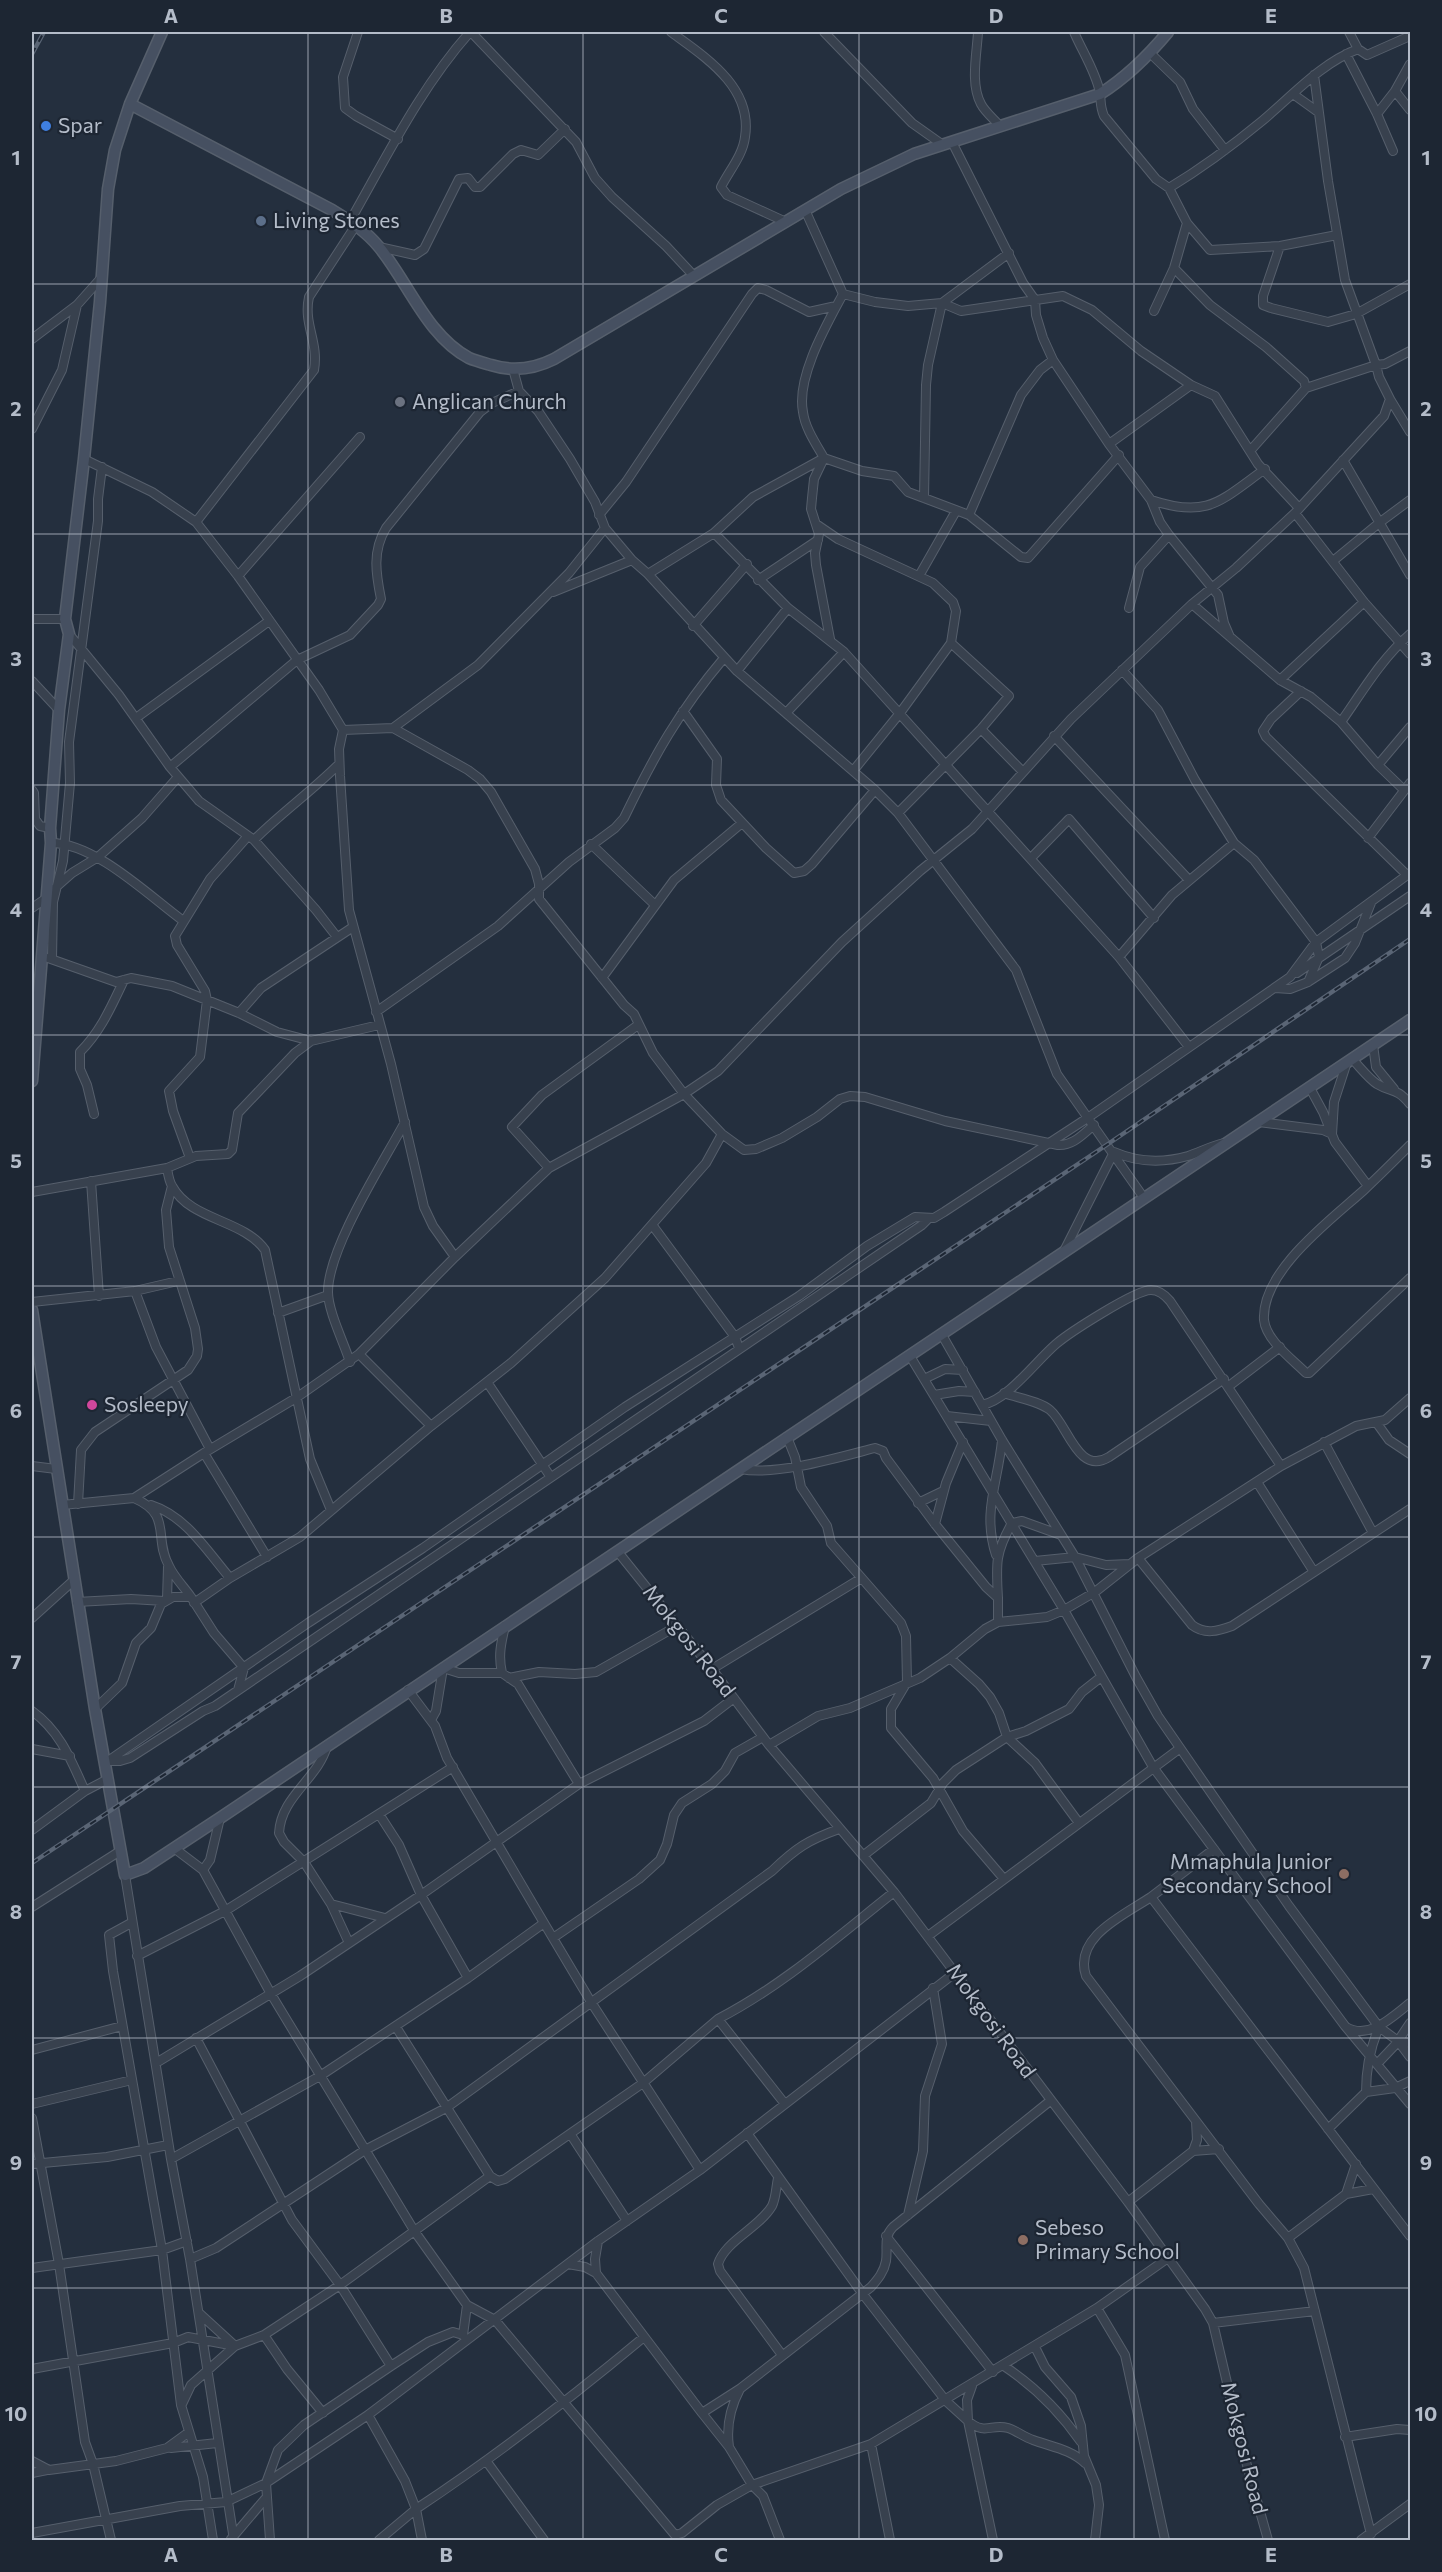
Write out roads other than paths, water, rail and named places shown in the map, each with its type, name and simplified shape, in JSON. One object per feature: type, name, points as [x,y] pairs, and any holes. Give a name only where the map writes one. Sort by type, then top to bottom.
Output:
[{"type":"street","points":[[162,32],[130,104],[115,150],[108,189],[84,459],[65,619],[69,634],[136,718],[178,777],[199,801],[251,838],[338,937]]},
{"type":"street","points":[[358,32],[343,77],[345,108],[398,139]]},
{"type":"street","points":[[196,522],[314,370],[317,355],[306,311],[309,297],[446,59],[470,32],[565,129],[585,154],[596,178],[612,197],[666,246],[694,276]]},
{"type":"street","points":[[671,32],[720,70],[742,104],[746,135],[722,191],[786,222]]},
{"type":"street","points":[[824,32],[912,123],[947,143],[1009,253],[1023,283],[1035,300],[1036,315],[1053,360],[1109,444],[1151,500],[1160,522],[1169,535],[1213,587],[1218,595],[1224,623],[1230,637]]},
{"type":"street","points":[[978,32],[975,77],[977,94],[983,108],[1000,126]]},
{"type":"street","points":[[1074,32],[1100,94],[1099,105],[1104,116],[1150,172],[1169,189],[1187,223],[1210,250],[1280,246],[1337,235]]},
{"type":"street","points":[[130,104],[353,223],[379,247],[432,324],[450,343],[469,358],[513,369],[537,367],[554,359],[806,212],[841,189],[914,154],[1100,94],[1120,81],[1150,53],[1168,32]]},
{"type":"street","points":[[1349,32],[1358,49],[1367,55],[1410,36]]},
{"type":"street","points":[[1169,189],[1225,150],[1314,75],[1346,54],[1358,49]]},
{"type":"street","points":[[1150,53],[1180,82],[1193,109],[1225,150]]},
{"type":"street","points":[[1346,54],[1393,151]]},
{"type":"street","points":[[1377,114],[1395,91],[1410,64]]},
{"type":"street","points":[[1314,75],[1345,279],[1379,377],[1410,432]]},
{"type":"street","points":[[1395,91],[1410,110]]},
{"type":"street","points":[[1293,94],[1318,112]]},
{"type":"street","points":[[379,247],[415,255],[424,249],[459,179],[468,178],[474,187],[480,187],[513,154],[521,150],[538,155],[565,129]]},
{"type":"street","points":[[806,212],[843,294]]},
{"type":"street","points":[[1154,311],[1174,268],[1187,223]]},
{"type":"street","points":[[1280,246],[1263,296],[1263,304],[1328,322],[1356,314],[1410,284]]},
{"type":"street","points":[[924,498],[927,375],[942,303],[1009,253]]},
{"type":"street","points":[[1174,268],[1210,305],[1266,347],[1304,381],[1306,388]]},
{"type":"street","points":[[32,339],[77,305],[102,276]]},
{"type":"street","points":[[599,515],[626,482],[758,288],[809,312],[836,306]]},
{"type":"street","points":[[843,294],[875,302],[908,306],[942,303],[961,311],[1063,296],[1092,310],[1141,351],[1191,386],[1215,396],[1242,435],[1250,451],[1333,561],[1364,602],[1410,654]]},
{"type":"street","points":[[824,459],[804,419],[802,402],[816,349],[843,294]]},
{"type":"street","points":[[32,429],[62,370],[77,305]]},
{"type":"street","points":[[1250,451],[1306,388],[1376,364],[1385,364],[1410,351]]},
{"type":"street","points":[[969,515],[1021,395],[1040,370],[1053,360]]},
{"type":"street","points":[[513,369],[519,391],[538,411],[595,502],[605,528],[632,560],[648,574],[693,626],[737,671],[875,790],[898,813],[934,860],[1016,970],[1057,1074],[1114,1152],[1144,1198]]},
{"type":"street","points":[[1109,444],[1191,386]]},
{"type":"street","points":[[171,767],[297,660],[350,635],[378,605],[381,599],[377,581],[378,542],[386,528],[480,412],[492,403],[519,391]]},
{"type":"street","points":[[62,1505],[134,1498],[296,1398],[359,1354],[455,1257],[549,1168],[684,1094],[726,1065],[842,942],[989,812],[1054,736],[1122,670],[1297,511],[1384,416],[1390,399]]},
{"type":"street","points":[[238,576],[360,437]]},
{"type":"street","points":[[648,574],[714,533],[753,497],[824,459],[862,471],[894,476],[908,492],[969,515],[1021,557],[1028,558],[1119,455]]},
{"type":"street","points":[[84,459],[152,492],[196,522],[238,576],[343,730],[339,764],[345,867],[353,927],[375,1012],[392,1064],[424,1207],[433,1226],[455,1257]]},
{"type":"street","points":[[824,459],[814,478],[811,509],[818,540],[816,565],[830,639]]},
{"type":"street","points":[[1343,460],[1410,575]]},
{"type":"street","points":[[32,1081],[52,902],[63,861],[70,783],[69,742],[98,521],[102,467]]},
{"type":"street","points":[[1151,500],[1172,507],[1194,510],[1215,505],[1265,470]]},
{"type":"street","points":[[1333,561],[1410,500]]},
{"type":"street","points":[[919,576],[956,511]]},
{"type":"street","points":[[816,524],[838,539],[919,576],[940,589],[953,602],[956,610],[951,643],[900,713],[853,771]]},
{"type":"street","points":[[393,728],[478,665],[576,566],[605,528]]},
{"type":"street","points":[[714,533],[788,608],[844,652],[1119,957],[1189,1047]]},
{"type":"street","points":[[1129,608],[1140,567],[1169,535]]},
{"type":"street","points":[[758,580],[818,540]]},
{"type":"street","points":[[550,593],[632,560]]},
{"type":"street","points":[[693,626],[747,564]]},
{"type":"street","points":[[1280,680],[1364,602]]},
{"type":"street","points":[[1192,604],[1280,680],[1301,691],[1341,722],[1378,765],[1403,789]]},
{"type":"street","points":[[737,671],[788,608]]},
{"type":"street","points":[[32,619],[65,619]]},
{"type":"street","points":[[136,718],[268,621]]},
{"type":"street","points":[[47,957],[46,899],[51,843],[50,828],[59,710],[69,634]]},
{"type":"street","points":[[1341,722],[1367,684],[1410,634]]},
{"type":"street","points":[[898,813],[947,765],[1009,696],[951,643]]},
{"type":"street","points":[[787,712],[844,652]]},
{"type":"street","points":[[375,1012],[498,926],[591,844],[615,828],[624,818],[648,768],[682,711],[724,658]]},
{"type":"street","points":[[1122,670],[1158,710],[1195,780],[1234,843],[1254,860],[1316,942],[1319,957],[1308,982]]},
{"type":"street","points":[[32,681],[59,710]]},
{"type":"street","points":[[1290,977],[1316,942],[1409,874],[1368,838],[1275,747],[1263,731],[1271,719],[1301,691]]},
{"type":"street","points":[[682,711],[717,759],[717,792],[721,800],[790,870],[798,873],[812,864],[875,790]]},
{"type":"street","points":[[1378,765],[1410,727]]},
{"type":"street","points":[[343,730],[393,728],[468,770],[491,792],[535,869],[539,899],[634,1014],[652,1053],[684,1094],[722,1134],[744,1150],[756,1149],[798,1130],[840,1100],[850,1096],[864,1097],[945,1121],[1066,1146],[1094,1125]]},
{"type":"street","points":[[981,729],[1023,772]]},
{"type":"street","points":[[1054,736],[1189,880]]},
{"type":"street","points":[[190,1158],[173,1111],[169,1090],[200,1057],[207,1000],[205,991],[177,945],[175,936],[210,879],[251,838],[315,787],[339,764]]},
{"type":"street","points":[[32,908],[46,899],[72,873],[98,857],[142,818],[178,777]]},
{"type":"street","points":[[1368,838],[1403,789],[1410,783]]},
{"type":"street","points":[[32,790],[35,819],[40,826],[50,828]]},
{"type":"street","points":[[1031,858],[1069,819],[1154,918]]},
{"type":"street","points":[[603,978],[654,904],[674,880],[742,823]]},
{"type":"street","points":[[51,843],[64,843],[98,857],[183,920]]},
{"type":"street","points":[[1119,957],[1172,895],[1234,843]]},
{"type":"street","points":[[591,844],[654,904]]},
{"type":"street","points":[[106,1762],[130,1758],[238,1690],[550,1476],[864,1266],[928,1219],[944,1212],[1089,1117],[1410,896]]},
{"type":"street","points":[[1275,988],[1290,989],[1308,982],[1345,958],[1373,900]]},
{"type":"street","points":[[239,1013],[261,988],[353,927]]},
{"type":"street","points":[[47,957],[116,982],[131,978],[172,986],[239,1013],[277,1032],[311,1041]]},
{"type":"street","points":[[94,1114],[87,1085],[80,1069],[80,1052],[95,1037],[103,1024],[124,980]]},
{"type":"street","points":[[125,1875],[144,1868],[220,1818],[1410,1020]]},
{"type":"street","points":[[32,1192],[167,1168],[190,1158],[231,1152],[238,1113],[295,1053],[311,1041],[379,1025]]},
{"type":"street","points":[[549,1168],[512,1126],[542,1095],[611,1042],[638,1025]]},
{"type":"street","points":[[1373,1045],[1376,1067],[1410,1104]]},
{"type":"street","points":[[1350,1061],[1379,1086],[1394,1089]]},
{"type":"street","points":[[1332,1134],[1334,1102],[1350,1061]]},
{"type":"street","points":[[1310,1088],[1332,1134],[1368,1186]]},
{"type":"street","points":[[350,1362],[328,1295],[329,1281],[344,1235],[405,1122]]},
{"type":"street","points":[[1259,1122],[1323,1130],[1332,1134]]},
{"type":"street","points":[[77,1602],[131,1599],[192,1600],[300,1537],[431,1426],[487,1382],[605,1278],[706,1163],[722,1134]]},
{"type":"street","points":[[1114,1152],[1136,1160],[1156,1160],[1188,1156],[1230,1141]]},
{"type":"street","points":[[1410,1145],[1303,1244],[1284,1266],[1274,1283],[1264,1320],[1267,1330],[1280,1347],[1306,1373],[1310,1373],[1410,1278]]},
{"type":"street","points":[[1062,1255],[1114,1152]]},
{"type":"street","points":[[167,1168],[172,1186],[188,1202],[207,1215],[245,1232],[261,1245],[269,1263],[310,1459],[331,1509]]},
{"type":"street","points":[[92,1181],[99,1296]]},
{"type":"street","points":[[78,1504],[80,1457],[84,1443],[95,1432],[188,1370],[197,1356],[195,1328],[178,1281],[169,1247],[166,1210],[172,1186]]},
{"type":"street","points":[[106,1762],[308,1623],[423,1548],[625,1407],[735,1337],[904,1223],[919,1215],[928,1219]]},
{"type":"street","points":[[653,1226],[735,1337],[739,1348]]},
{"type":"street","points":[[32,1302],[135,1291],[178,1281]]},
{"type":"street","points":[[982,1406],[1004,1394],[1057,1343],[1126,1300],[1148,1290],[1165,1294],[1281,1466]]},
{"type":"street","points":[[135,1291],[156,1347],[172,1381],[207,1451],[267,1557]]},
{"type":"street","points":[[278,1313],[328,1295]]},
{"type":"street","points":[[32,1310],[77,1602],[125,1875],[168,2145],[190,2259],[232,2539]]},
{"type":"street","points":[[942,1335],[1002,1440],[1075,1557],[1095,1592],[1136,1677],[1179,1749],[1303,1925],[1379,2027],[1398,2041],[1410,2057]]},
{"type":"street","points":[[1004,1394],[1049,1409],[1081,1455],[1092,1462],[1097,1462],[1109,1457],[1280,1347]]},
{"type":"street","points":[[359,1354],[431,1426]]},
{"type":"street","points":[[910,1356],[1035,1560],[1153,1767],[1345,2026],[1410,2104]]},
{"type":"street","points":[[924,1378],[945,1369],[963,1370]]},
{"type":"street","points":[[487,1382],[550,1476]]},
{"type":"street","points":[[934,1395],[959,1391],[975,1392]]},
{"type":"street","points":[[768,1745],[818,1716],[850,1708],[920,1678],[950,1658],[985,1629],[998,1622],[1039,1618],[1064,1610],[1095,1592],[1138,1558],[1281,1466],[1356,1426],[1385,1420],[1410,1398]]},
{"type":"street","points":[[947,1416],[991,1421]]},
{"type":"street","points":[[1376,1422],[1389,1440],[1410,1454]]},
{"type":"street","points":[[787,1437],[801,1487],[827,1526],[831,1543],[860,1579],[901,1623],[906,1636],[907,1682],[891,1709],[891,1728],[940,1789],[955,1820],[1004,1879]]},
{"type":"street","points":[[998,1622],[997,1556],[989,1527],[1002,1440]]},
{"type":"street","points":[[935,1524],[943,1491],[963,1442]]},
{"type":"street","points":[[1324,1442],[1373,1533]]},
{"type":"street","points":[[741,1469],[760,1471],[797,1467],[876,1448],[883,1451],[918,1503],[986,1587],[998,1598]]},
{"type":"street","points":[[32,1466],[56,1469]]},
{"type":"street","points":[[1257,1482],[1314,1572]]},
{"type":"street","points":[[918,1503],[943,1491]]},
{"type":"street","points":[[134,1498],[165,1510],[183,1522],[230,1578]]},
{"type":"street","points":[[95,1709],[122,1683],[136,1643],[151,1628],[157,1610],[166,1600],[168,1565],[157,1514],[148,1504]]},
{"type":"street","points":[[1138,1558],[1191,1625],[1196,1629],[1211,1632],[1232,1626],[1410,1509]]},
{"type":"street","points":[[997,1556],[1000,1543],[1012,1523],[1022,1521],[1061,1535]]},
{"type":"street","name":"Mokgosi Road","points":[[618,1552],[712,1669],[768,1745],[864,1855],[956,1972],[1050,2101],[1128,2202],[1213,2324],[1268,2541]]},
{"type":"street","points":[[1035,1560],[1075,1557],[1106,1565],[1130,1564]]},
{"type":"street","points":[[168,1565],[214,1634],[244,1668]]},
{"type":"street","points":[[712,1669],[860,1579]]},
{"type":"street","points":[[32,1618],[74,1580]]},
{"type":"street","points":[[506,1626],[499,1661],[505,1675],[518,1684],[579,1784]]},
{"type":"street","points":[[443,1668],[459,1673],[505,1675],[539,1672],[575,1674],[596,1672],[677,1626]]},
{"type":"street","points":[[950,1658],[990,1697],[999,1713],[1007,1737],[1040,1768],[1079,1823]]},
{"type":"street","points":[[238,1690],[244,1668]]},
{"type":"street","points":[[431,1720],[436,1711],[443,1668]]},
{"type":"street","points":[[864,1855],[931,1803],[956,1770],[1007,1737],[1026,1731],[1069,1709],[1082,1692],[1101,1677]]},
{"type":"street","points":[[408,1690],[431,1720],[453,1767],[591,2002],[700,2169]]},
{"type":"street","points":[[156,2062],[271,1994],[421,1895],[579,1784],[704,1721],[734,1698]]},
{"type":"street","points":[[32,1711],[46,1721],[64,1744],[85,1791]]},
{"type":"street","points":[[553,1938],[639,1879],[660,1860],[668,1844],[674,1815],[682,1803],[712,1784],[725,1771],[735,1753],[763,1737]]},
{"type":"street","points":[[327,1746],[324,1758],[289,1801],[279,1825],[279,1833],[284,1842],[304,1862],[331,1904],[349,1942]]},
{"type":"street","points":[[32,1749],[70,1756]]},
{"type":"street","points":[[928,1936],[1179,1749]]},
{"type":"street","points":[[137,1956],[225,1911],[453,1767]]},
{"type":"street","points":[[34,1826],[85,1791],[108,1779]]},
{"type":"street","points":[[379,1814],[399,1845],[421,1895],[468,1978]]},
{"type":"street","points":[[203,1870],[210,1860],[220,1818]]},
{"type":"street","points":[[190,2259],[216,2248],[365,2150],[446,2108],[772,1871],[805,1842],[839,1829]]},
{"type":"street","points":[[174,1848],[203,1870],[271,1994],[320,2076],[415,2232],[467,2305],[495,2320],[675,2535],[682,2537],[717,2505],[752,2485],[871,2444],[1035,2347],[1097,2308],[1168,2258]]},
{"type":"street","points":[[1214,1849],[1092,1939],[1086,1948],[1082,1965],[1096,1992],[1219,2149],[1259,2204],[1288,2238],[1304,2268],[1371,2534]]},
{"type":"street","points":[[32,1907],[120,1851]]},
{"type":"street","points":[[396,2027],[490,2176],[498,2181],[505,2179],[643,2083],[718,2019],[792,1974],[894,1892]]},
{"type":"street","points":[[1151,1897],[1410,2236]]},
{"type":"street","points":[[331,1904],[385,1918]]},
{"type":"street","points":[[131,1923],[110,1935],[122,2026],[162,2250],[181,2405],[203,2477],[213,2541]]},
{"type":"street","points":[[171,2159],[320,2076],[468,1978],[544,1923]]},
{"type":"street","points":[[32,2533],[207,2502],[226,2502],[266,2483],[368,2415],[464,2337],[495,2320],[598,2241],[700,2169],[956,1972]]},
{"type":"street","points":[[908,2215],[923,2151],[925,2096],[942,2044],[933,1988]]},
{"type":"street","points":[[1345,2026],[1353,2031],[1379,2027],[1410,2002]]},
{"type":"street","points":[[718,2019],[785,2104]]},
{"type":"street","points":[[1377,2064],[1410,2024]]},
{"type":"street","points":[[32,2050],[122,2026]]},
{"type":"street","points":[[1366,2092],[1366,2074],[1379,2027]]},
{"type":"street","points":[[196,2038],[283,2205],[340,2285],[391,2366]]},
{"type":"street","points":[[1398,2041],[1410,2043]]},
{"type":"street","points":[[32,2104],[132,2080]]},
{"type":"street","points":[[1328,2129],[1366,2092],[1395,2088],[1410,2081]]},
{"type":"street","points":[[702,2413],[741,2388],[862,2293],[880,2276],[885,2264],[886,2236],[908,2215],[1050,2101]]},
{"type":"street","points":[[32,2118],[36,2163],[59,2264],[85,2442],[93,2464],[111,2541]]},
{"type":"street","points":[[1128,2202],[1193,2151],[1197,2140],[1196,2121]]},
{"type":"street","points":[[747,2133],[862,2293],[946,2401],[980,2430],[1005,2427],[1030,2439],[1071,2453],[1087,2464]]},
{"type":"street","points":[[570,2134],[627,2221]]},
{"type":"street","points":[[36,2163],[107,2157],[168,2145]]},
{"type":"street","points":[[1193,2151],[1219,2149]]},
{"type":"street","points":[[1346,2194],[1356,2164]]},
{"type":"street","points":[[181,2405],[191,2385],[236,2346],[264,2335],[340,2285],[490,2176]]},
{"type":"street","points":[[778,2178],[773,2203],[768,2212],[724,2252],[718,2264],[720,2271],[782,2355]]},
{"type":"street","points":[[1288,2238],[1346,2194],[1373,2190]]},
{"type":"street","points":[[886,2236],[993,2372]]},
{"type":"street","points":[[32,2268],[162,2250],[187,2241]]},
{"type":"street","points":[[596,2273],[598,2241]]},
{"type":"street","points":[[568,2264],[585,2267],[596,2273],[729,2447],[752,2485],[766,2501],[780,2541]]},
{"type":"street","points":[[464,2337],[467,2305]]},
{"type":"street","points":[[1097,2308],[1125,2355],[1165,2541]]},
{"type":"street","points":[[198,2311],[215,2330],[236,2346]]},
{"type":"street","points":[[1213,2324],[1315,2312]]},
{"type":"street","points":[[270,2541],[265,2499],[266,2483],[278,2450],[304,2425],[428,2342],[453,2332],[464,2337]]},
{"type":"street","points":[[264,2335],[287,2369],[322,2413]]},
{"type":"street","points":[[32,2369],[173,2343],[188,2337],[236,2346]]},
{"type":"street","points":[[379,2541],[416,2509],[487,2462],[564,2403],[644,2337]]},
{"type":"street","points":[[1035,2347],[1045,2367],[1071,2397],[1081,2426],[1087,2464],[1096,2485],[1099,2505],[1095,2541]]},
{"type":"street","points":[[1004,2366],[1019,2376],[1053,2407],[1083,2444]]},
{"type":"street","points":[[973,2385],[967,2400],[968,2421],[993,2541]]},
{"type":"street","points":[[729,2447],[729,2420],[734,2400],[741,2388]]},
{"type":"street","points":[[368,2415],[405,2481],[416,2509],[422,2541]]},
{"type":"street","points":[[1345,2437],[1397,2429],[1410,2430]]},
{"type":"street","points":[[168,2448],[189,2432]]},
{"type":"street","points":[[32,2473],[132,2458],[168,2448],[217,2443]]},
{"type":"street","points":[[871,2444],[890,2541]]},
{"type":"street","points":[[32,2461],[49,2470]]},
{"type":"street","points":[[487,2462],[544,2541]]},
{"type":"street","points":[[232,2539],[265,2499]]},
{"type":"street","points":[[1361,2541],[1410,2504]]},
{"type":"railway","points":[[32,54],[44,32]]},
{"type":"railway","points":[[32,1863],[1108,1144],[1410,939]]},
{"type":"place","name":"Spar","points":[[46,126]]},
{"type":"place","name":"Living Stones","points":[[261,221]]},
{"type":"place","name":"Anglican Church","points":[[400,402]]},
{"type":"place","name":"Sosleepy","points":[[92,1405]]},
{"type":"place","name":"Mmaphula Junior Secondary School","points":[[1344,1874]]},
{"type":"place","name":"Sebeso Primary School","points":[[1023,2240]]}]
